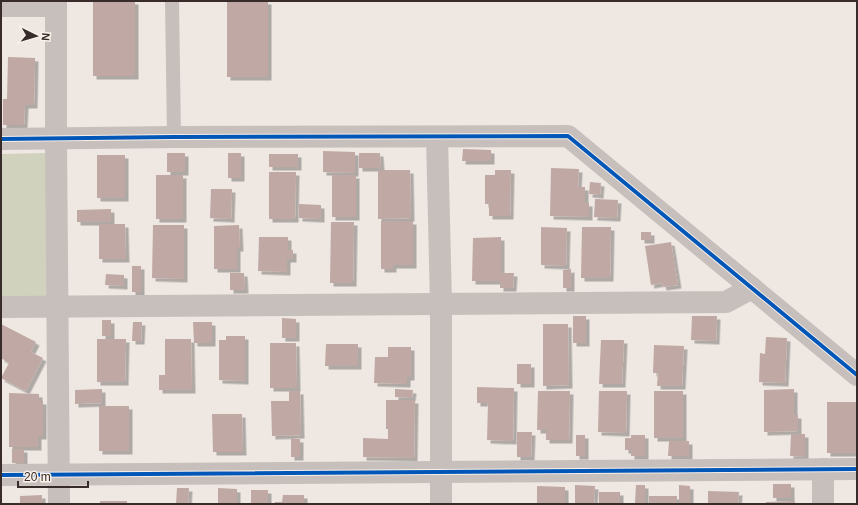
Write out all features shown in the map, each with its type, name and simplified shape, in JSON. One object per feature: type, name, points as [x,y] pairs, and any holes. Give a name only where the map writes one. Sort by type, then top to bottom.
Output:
[{"type":"street","points":[[1,6],[56,3],[59,504]]},
{"type":"street","points":[[1,139],[568,136],[857,375]]},
{"type":"street","points":[[437,137],[441,304],[441,504]]},
{"type":"street","points":[[1,307],[726,302],[752,288]]},
{"type":"street","points":[[823,469],[823,504]]},
{"type":"street","points":[[1,475],[857,469]]},
{"type":"lane","points":[[172,1],[174,137]]},
{"type":"green space","points":[[46,153],[47,298],[1,298],[1,154]]},
{"type":"building","points":[[93,1],[135,1],[135,76],[93,76]]},
{"type":"building","points":[[227,1],[268,1],[268,77],[227,77]]},
{"type":"building","points":[[8,57],[35,58],[34,105],[25,105],[24,125],[3,125],[3,99],[7,99]]},
{"type":"building","points":[[463,149],[491,150],[491,161],[462,161]]},
{"type":"building","points":[[323,151],[355,152],[355,173],[323,172]]},
{"type":"building","points":[[167,153],[185,153],[185,172],[167,172]]},
{"type":"building","points":[[228,153],[241,153],[241,178],[228,178]]},
{"type":"building","points":[[359,153],[380,153],[381,168],[359,168]]},
{"type":"building","points":[[269,154],[298,154],[298,167],[269,167]]},
{"type":"building","points":[[97,155],[125,155],[125,198],[97,198]]},
{"type":"building","points":[[551,168],[579,169],[578,187],[585,187],[585,203],[589,203],[589,217],[550,216]]},
{"type":"building","points":[[378,170],[410,170],[411,218],[378,219]]},
{"type":"building","points":[[495,170],[511,170],[510,216],[489,216],[489,204],[485,204],[485,175],[495,175]]},
{"type":"building","points":[[269,172],[296,172],[295,219],[269,219]]},
{"type":"building","points":[[156,175],[183,175],[183,219],[156,219]]},
{"type":"building","points":[[332,175],[356,175],[356,217],[332,217]]},
{"type":"building","points":[[590,182],[601,183],[600,195],[589,194]]},
{"type":"building","points":[[211,189],[232,189],[231,219],[210,218]]},
{"type":"building","points":[[595,199],[618,200],[617,218],[594,217]]},
{"type":"building","points":[[299,204],[321,205],[321,219],[299,218]]},
{"type":"building","points":[[111,209],[111,222],[77,222],[77,210]]},
{"type":"building","points":[[381,221],[413,221],[413,265],[393,265],[393,269],[381,269]]},
{"type":"building","points":[[331,222],[354,222],[353,283],[330,283]]},
{"type":"building","points":[[99,224],[125,224],[126,259],[99,259]]},
{"type":"building","points":[[153,225],[184,225],[184,279],[152,278]]},
{"type":"building","points":[[239,225],[240,248],[237,248],[237,269],[214,269],[214,226]]},
{"type":"building","points":[[541,227],[567,228],[566,266],[541,265]]},
{"type":"building","points":[[582,227],[611,227],[610,278],[581,278]]},
{"type":"building","points":[[641,232],[651,232],[651,240],[641,240]]},
{"type":"building","points":[[259,237],[288,237],[288,250],[293,250],[293,259],[287,259],[287,272],[258,271]]},
{"type":"building","points":[[501,237],[501,273],[514,273],[513,288],[500,288],[500,281],[472,281],[473,238]]},
{"type":"building","points":[[671,242],[678,285],[663,287],[662,283],[651,285],[645,246]]},
{"type":"building","points":[[132,266],[141,266],[141,292],[132,292]]},
{"type":"building","points":[[571,269],[571,288],[563,288],[563,270]]},
{"type":"building","points":[[230,273],[244,273],[245,290],[230,290]]},
{"type":"building","points":[[106,274],[124,275],[124,286],[105,285]]},
{"type":"building","points":[[573,316],[586,316],[586,343],[573,343]]},
{"type":"building","points":[[692,316],[717,316],[716,341],[691,340]]},
{"type":"building","points":[[282,318],[296,319],[296,338],[282,338]]},
{"type":"building","points":[[102,320],[111,320],[111,336],[102,336]]},
{"type":"building","points":[[133,322],[142,322],[141,341],[132,341]]},
{"type":"building","points":[[193,322],[212,322],[212,343],[194,343]]},
{"type":"building","points":[[1,324],[36,342],[31,352],[43,358],[26,391],[1,378],[9,363],[1,358]]},
{"type":"building","points":[[543,324],[568,324],[569,385],[543,386]]},
{"type":"building","points":[[226,336],[245,336],[245,381],[219,380],[219,340],[226,340]]},
{"type":"building","points":[[766,337],[787,338],[785,383],[759,382],[760,353],[765,354]]},
{"type":"building","points":[[97,339],[126,339],[125,382],[97,382]]},
{"type":"building","points":[[165,339],[191,339],[192,390],[159,390],[159,375],[165,375]]},
{"type":"building","points":[[601,340],[624,340],[622,384],[599,384]]},
{"type":"building","points":[[270,343],[296,343],[297,388],[270,388]]},
{"type":"building","points":[[326,344],[358,344],[358,366],[325,366]]},
{"type":"building","points":[[654,345],[684,346],[682,386],[657,386],[658,373],[653,373]]},
{"type":"building","points":[[388,347],[411,347],[411,377],[407,377],[407,384],[374,383],[375,357],[388,357]]},
{"type":"building","points":[[517,364],[531,364],[531,384],[517,384]]},
{"type":"building","points":[[477,387],[514,388],[513,441],[487,440],[488,403],[477,403]]},
{"type":"building","points":[[102,389],[102,403],[75,404],[75,390]]},
{"type":"building","points":[[395,389],[413,390],[412,398],[395,397]]},
{"type":"building","points":[[794,389],[794,415],[798,415],[798,431],[764,432],[764,390]]},
{"type":"building","points":[[289,391],[300,391],[301,435],[272,436],[271,401],[289,401]]},
{"type":"building","points":[[538,391],[570,391],[569,440],[546,440],[546,430],[537,430]]},
{"type":"building","points":[[599,391],[627,391],[626,433],[598,432]]},
{"type":"building","points":[[654,391],[683,391],[683,438],[654,438]]},
{"type":"building","points":[[9,393],[39,394],[39,401],[43,401],[43,436],[38,436],[38,447],[9,447]]},
{"type":"building","points":[[386,400],[415,400],[414,458],[363,457],[363,438],[388,439],[388,429],[386,429]]},
{"type":"building","points":[[827,402],[857,402],[856,453],[827,453]]},
{"type":"building","points":[[99,406],[129,406],[129,451],[99,451]]},
{"type":"building","points":[[212,414],[242,414],[243,452],[213,452]]},
{"type":"building","points":[[517,432],[532,432],[531,457],[517,457]]},
{"type":"building","points":[[791,434],[805,434],[805,457],[790,456]]},
{"type":"building","points":[[576,435],[585,435],[585,456],[576,456]]},
{"type":"building","points":[[631,435],[645,435],[645,456],[631,456],[631,450],[625,450],[625,438],[631,438]]},
{"type":"building","points":[[291,438],[300,439],[300,457],[291,457]]},
{"type":"building","points":[[669,441],[689,441],[689,456],[668,456]]},
{"type":"building","points":[[12,449],[24,449],[24,463],[12,463]]},
{"type":"building","points":[[773,484],[791,484],[791,498],[773,498]]},
{"type":"building","points":[[575,485],[595,486],[594,504],[575,504]]},
{"type":"building","points":[[636,485],[645,485],[645,503],[635,503]]},
{"type":"building","points":[[679,485],[690,486],[690,504],[679,504]]},
{"type":"building","points":[[537,486],[565,487],[565,504],[537,504]]},
{"type":"building","points":[[177,488],[189,488],[188,504],[176,504]]},
{"type":"building","points":[[218,488],[237,489],[237,504],[218,504]]},
{"type":"building","points":[[251,490],[268,490],[268,504],[251,504]]},
{"type":"building","points":[[708,491],[739,492],[738,504],[708,504]]},
{"type":"building","points":[[599,492],[620,492],[620,504],[599,504]]},
{"type":"building","points":[[42,495],[42,504],[20,504],[20,496]]},
{"type":"building","points":[[283,495],[304,495],[304,504],[275,504],[275,502],[282,502]]},
{"type":"building","points":[[649,496],[677,496],[677,504],[649,504]]},
{"type":"building","points":[[100,501],[127,501],[127,504],[100,504]]},
{"type":"building","points":[[795,501],[795,504],[766,504],[766,502]]},
{"type":"cycle path","points":[[1,139],[568,136],[857,375]]},
{"type":"cycle path","points":[[1,475],[857,469]]}]
